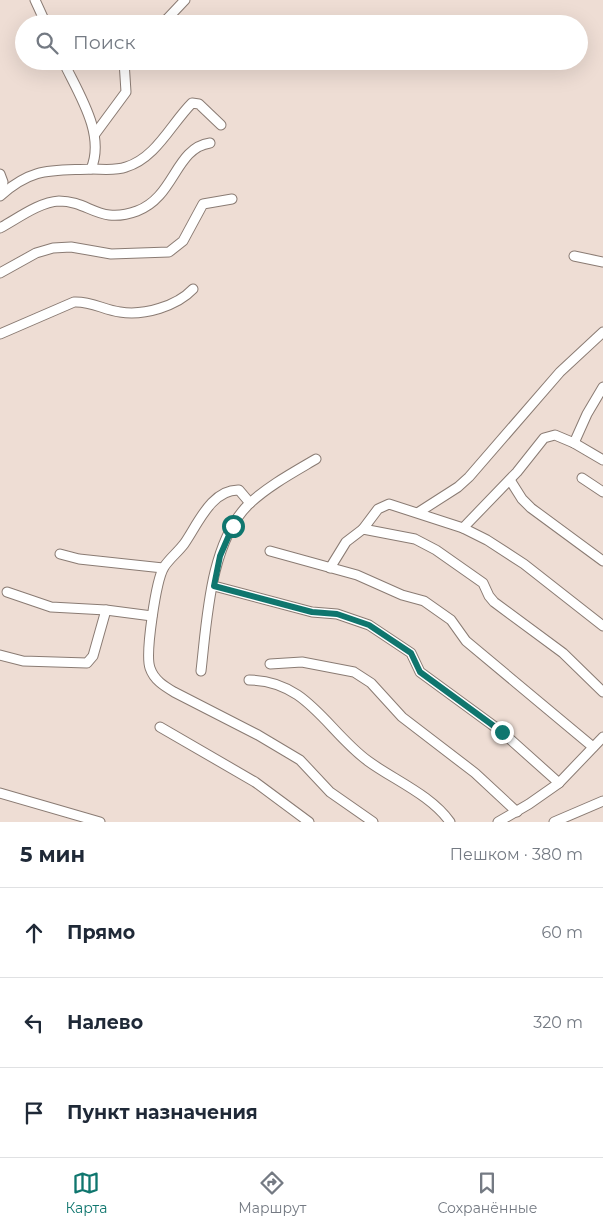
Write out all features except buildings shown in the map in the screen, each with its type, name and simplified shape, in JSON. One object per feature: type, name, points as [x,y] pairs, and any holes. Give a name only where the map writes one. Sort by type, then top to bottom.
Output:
[{"type":"street","points":[[35,0],[42,15]]},
{"type":"street","points":[[171,15],[186,0]]},
{"type":"street","points":[[67,70],[95,134],[96,149],[90,169]]},
{"type":"street","points":[[95,134],[126,92],[125,70]]},
{"type":"street","points":[[0,195],[11,186],[36,173],[62,169],[124,168],[140,161],[160,142],[192,103],[199,104],[221,126]]},
{"type":"street","points":[[0,228],[48,203],[59,201],[77,205],[101,215],[112,216],[136,212],[160,197],[192,150],[210,143]]},
{"type":"street","points":[[0,174],[3,182],[0,195]]},
{"type":"street","points":[[0,273],[36,253],[59,247],[110,254],[169,252],[183,240],[203,204],[232,199]]},
{"type":"street","points":[[574,256],[603,262]]},
{"type":"street","points":[[0,334],[74,302],[93,304],[122,313],[132,312],[179,301],[193,289]]},
{"type":"street","points":[[419,512],[458,487],[469,477],[555,378],[603,332]]},
{"type":"street","points":[[574,443],[587,414],[603,387]]},
{"type":"street","points":[[463,528],[498,489],[510,480],[544,438],[549,435],[555,435],[574,443],[603,460]]},
{"type":"street","points":[[201,670],[220,556],[233,526],[250,503],[316,459]]},
{"type":"street","points":[[582,478],[603,492]]},
{"type":"street","points":[[510,480],[522,499],[531,508],[603,561]]},
{"type":"street","points":[[250,503],[239,490],[224,494],[208,508],[183,545],[163,568],[152,616],[150,667],[162,685],[258,735],[300,760],[330,792],[373,822]]},
{"type":"street","points":[[330,568],[346,542],[363,529],[378,509],[388,504],[419,512],[463,528],[487,540],[524,564],[603,626]]},
{"type":"street","points":[[363,529],[415,539],[436,550],[483,583],[494,602],[563,654],[603,692]]},
{"type":"street","points":[[270,550],[357,575],[402,595],[424,601],[451,620],[466,642],[593,746]]},
{"type":"street","points":[[60,554],[79,559],[163,568]]},
{"type":"street","points":[[214,586],[312,612],[337,614],[369,625],[411,653],[420,672],[502,732],[559,783]]},
{"type":"street","points":[[8,592],[51,607],[106,610],[152,616]]},
{"type":"street","points":[[0,654],[23,661],[87,663],[93,656],[106,610]]},
{"type":"street","points":[[270,664],[302,662],[354,672],[371,683],[402,717],[475,773],[517,812]]},
{"type":"street","points":[[249,680],[271,681],[304,699],[366,760],[439,810],[450,822]]},
{"type":"street","points":[[160,727],[255,782],[309,822]]},
{"type":"street","points":[[498,822],[517,812],[559,783],[603,736]]},
{"type":"street","points":[[0,793],[100,822]]},
{"type":"street","points":[[554,822],[603,800]]},
{"type":"route","points":[[233,526],[220,556],[214,586],[312,612],[337,614],[369,625],[411,653],[420,672],[502,732]]}]
